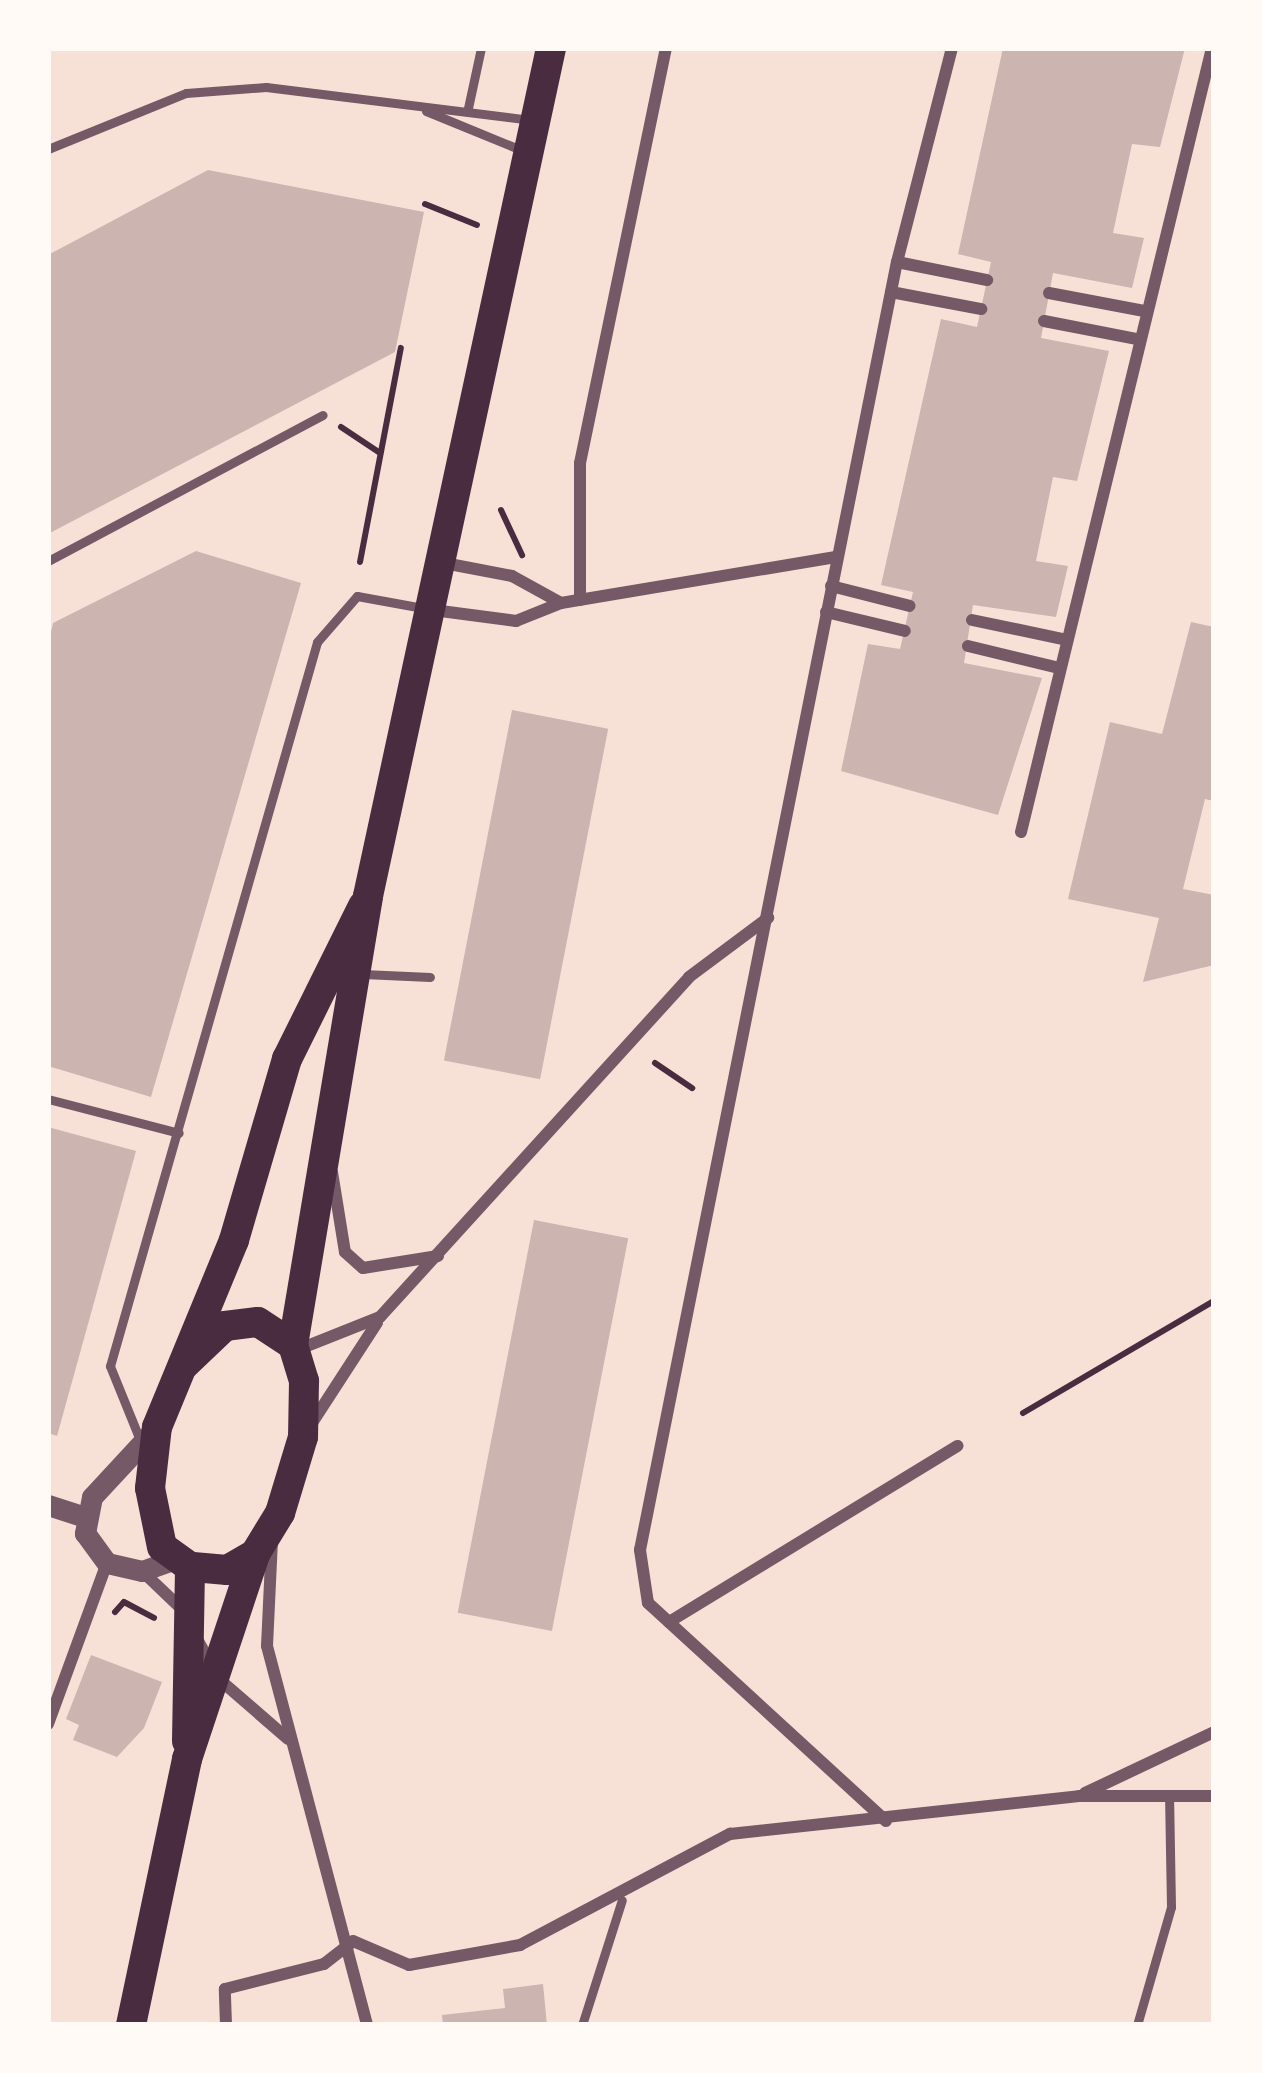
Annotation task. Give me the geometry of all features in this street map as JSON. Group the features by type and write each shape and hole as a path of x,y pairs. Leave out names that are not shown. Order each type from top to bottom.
{"main road":[{"path":"131,2025 187,1759 220,1681 255,1554 272,1527 303,1437 294,1348 331,1168 362,974 368,896 444,563 551,48"},
{"path":"255,1554 227,1570 183,1563 151,1518 149,1436 183,1366 319,988 368,896"},
{"path":"183,1366 243,1321 294,1348"},
{"path":"183,1563 171,1617 187,1759"}],"street":[{"path":"580,600 580,463 666,48"},
{"path":"886,1821 648,1603 640,1550 897,262 952,48"},
{"path":"1022,832 1055,667 1212,48"},
{"path":"897,262 987,280"},
{"path":"891,292 981,309"},
{"path":"1049,293 1144,311"},
{"path":"1044,321 1137,339"},
{"path":"433,610 516,621 561,603 837,557"},
{"path":"444,563 512,576 561,603"},
{"path":"831,586 910,606"},
{"path":"826,612 904,631"},
{"path":"972,620 1063,639"},
{"path":"968,646 1055,667"},
{"path":"303,1437 380,1317 689,976 769,918"},
{"path":"331,1168 345,1252 363,1268 439,1256"},
{"path":"294,1348 380,1317"},
{"path":"149,1436 85,1516 90,1548 107,1563 142,1571 183,1563"},
{"path":"669,1622 956,1446"},
{"path":"48,1505 85,1516"},
{"path":"272,1527 267,1646 288,1740 353,1941 368,2025"},
{"path":"48,1724 107,1563"},
{"path":"142,1571 220,1681 288,1740"},
{"path":"1079,1796 1214,1732"},
{"path":"353,1941 409,1965 520,1945 622,1900 730,1834 886,1821 1079,1796 1214,1796"},
{"path":"226,2025 225,1989 325,1964 353,1941"}],"lane":[{"path":"469,108 481,48"},
{"path":"48,149 186,93 266,87 421,109 469,108 534,120"},
{"path":"421,109 527,153"},
{"path":"48,561 323,415"},
{"path":"149,1436 110,1366 323,630 357,596 433,610"},
{"path":"319,988 362,974 430,976"},
{"path":"48,1100 179,1133"},
{"path":"1137,2025 1171,1907 1168,1796"},
{"path":"583,2025 622,1900"}],"path":[{"path":"425,203 477,225"},
{"path":"361,562 401,348"},
{"path":"323,415 380,452"},
{"path":"501,511 531,567"},
{"path":"655,1063 692,1088"},
{"path":"1023,1412 1214,1301"},
{"path":"111,1624 124,1602 171,1617"}],"building":[{"path":"1003,48 1185,48 1160,147 1132,144 1113,233 1144,238 1132,288 1053,273 1041,338 1109,351 1077,481 1053,477 1036,561 1068,566 1056,617 973,605 964,663 1042,678 998,815 841,771 868,644 900,649 913,592 881,585 941,319 977,327 991,262 958,254"},
{"path":"208,170 424,212 395,352 48,534 48,255"},
{"path":"196,551 301,583 151,1097 48,1066 48,644 53,623"},
{"path":"1191,622 1214,627 1214,801 1205,799 1183,889 1214,895 1214,965 1143,982 1159,918 1068,899 1110,722 1162,734"},
{"path":"512,710 608,729 540,1079 444,1060"},
{"path":"48,1127 136,1151 57,1436 48,1433"},
{"path":"534,1220 628,1238 552,1631 458,1613"},
{"path":"91,1655 162,1682 144,1728 117,1757 73,1740 79,1725 66,1719"},
{"path":"543,1984 547,2025 443,2025 442,2015 505,2008 503,1989"}]}
